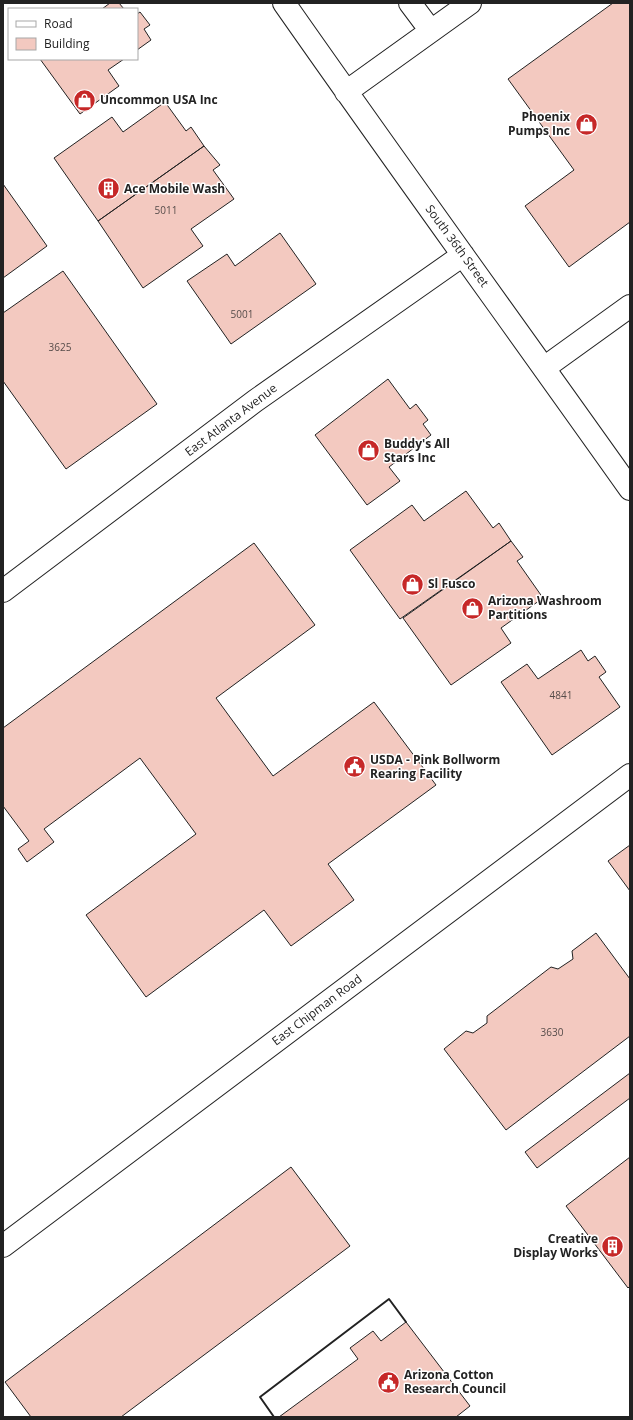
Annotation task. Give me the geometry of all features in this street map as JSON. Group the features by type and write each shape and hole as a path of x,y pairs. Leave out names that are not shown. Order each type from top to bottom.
{"street":[{"name":"South 36th Street","path":"284,3 630,489"},
{"path":"410,3 431,31"},
{"path":"346,92 470,3"},
{"name":"East Atlanta Avenue","path":"3,591 255,402 463,255"},
{"path":"544,368 630,306"},
{"name":"East Chipman Road","path":"3,1246 630,775"}],"building":[{"path":"110,3 119,3 123,8 103,8"},
{"name":"Phoenix Pumps Inc","path":"613,3 630,3 630,222 569,267 525,206 574,170 508,79"},
{"path":"140,12 150,25 144,29 151,40 138,49 138,13"},
{"name":"Uncommon USA Inc","path":"41,60 123,60 108,70 119,86 80,114"},
{"name":"Ace Mobile Wash","path":"165,102 186,131 191,127 204,146 98,221 54,158 112,117 123,132"},
{"path":"204,146 220,165 213,170 234,199 191,229 203,246 143,288 98,221"},
{"path":"3,184 47,246 3,278"},
{"path":"280,233 316,284 231,344 187,281 227,254 235,266"},
{"path":"63,271 157,404 66,469 3,381 3,313"},
{"name":"Buddy's All Stars Inc","path":"388,379 410,409 416,404 428,420 423,424 431,435 389,467 400,481 367,505 315,435"},
{"name":"Sl Fusco","path":"466,491 493,528 499,523 511,541 400,619 350,550 412,505 424,521"},
{"name":"Arizona Washroom Partitions","path":"511,541 523,557 517,561 543,598 501,628 511,643 451,685 403,618"},
{"name":"USDA - Pink Bollworm Rearing Facility","path":"254,543 315,625 216,698 273,776 374,702 436,785 328,864 354,900 291,946 264,910 146,997 86,915 196,834 140,758 44,829 54,842 27,862 18,849 29,841 3,806 3,728"},
{"path":"581,650 588,661 595,656 606,672 599,677 620,707 552,755 501,682 527,664 538,679"},
{"path":"630,845 630,891 608,861"},
{"path":"596,933 630,979 630,1036 506,1130 444,1049 466,1031 473,1033 487,1023 487,1016 551,967 558,969 573,959 572,951"},
{"path":"630,1073 630,1098 537,1168 525,1152"},
{"name":"Creative Display Works","path":"630,1157 630,1286 628,1288 566,1206"},
{"path":"291,1167 350,1246 121,1417 31,1417 5,1382"},
{"name":"Arizona Cotton Research Council","path":"406,1322 470,1406 456,1417 279,1417 358,1359 350,1348 373,1331 381,1341"}],"wall":[{"path":"274,1417 260,1397 389,1299 406,1322"}],"place":[{"name":"Uncommon USA Inc","path":"85,100"},
{"name":"Phoenix Pumps Inc","path":"586,124"},
{"name":"Ace Mobile Wash","path":"109,189"},
{"name":"Buddy's All Stars Inc","path":"368,451"},
{"name":"Sl Fusco","path":"413,584"},
{"name":"Arizona Washroom Partitions","path":"473,608"},
{"name":"USDA - Pink Bollworm Rearing Facility","path":"354,767"},
{"name":"Creative Display Works","path":"613,1246"},
{"name":"Arizona Cotton Research Council","path":"389,1382"}]}
